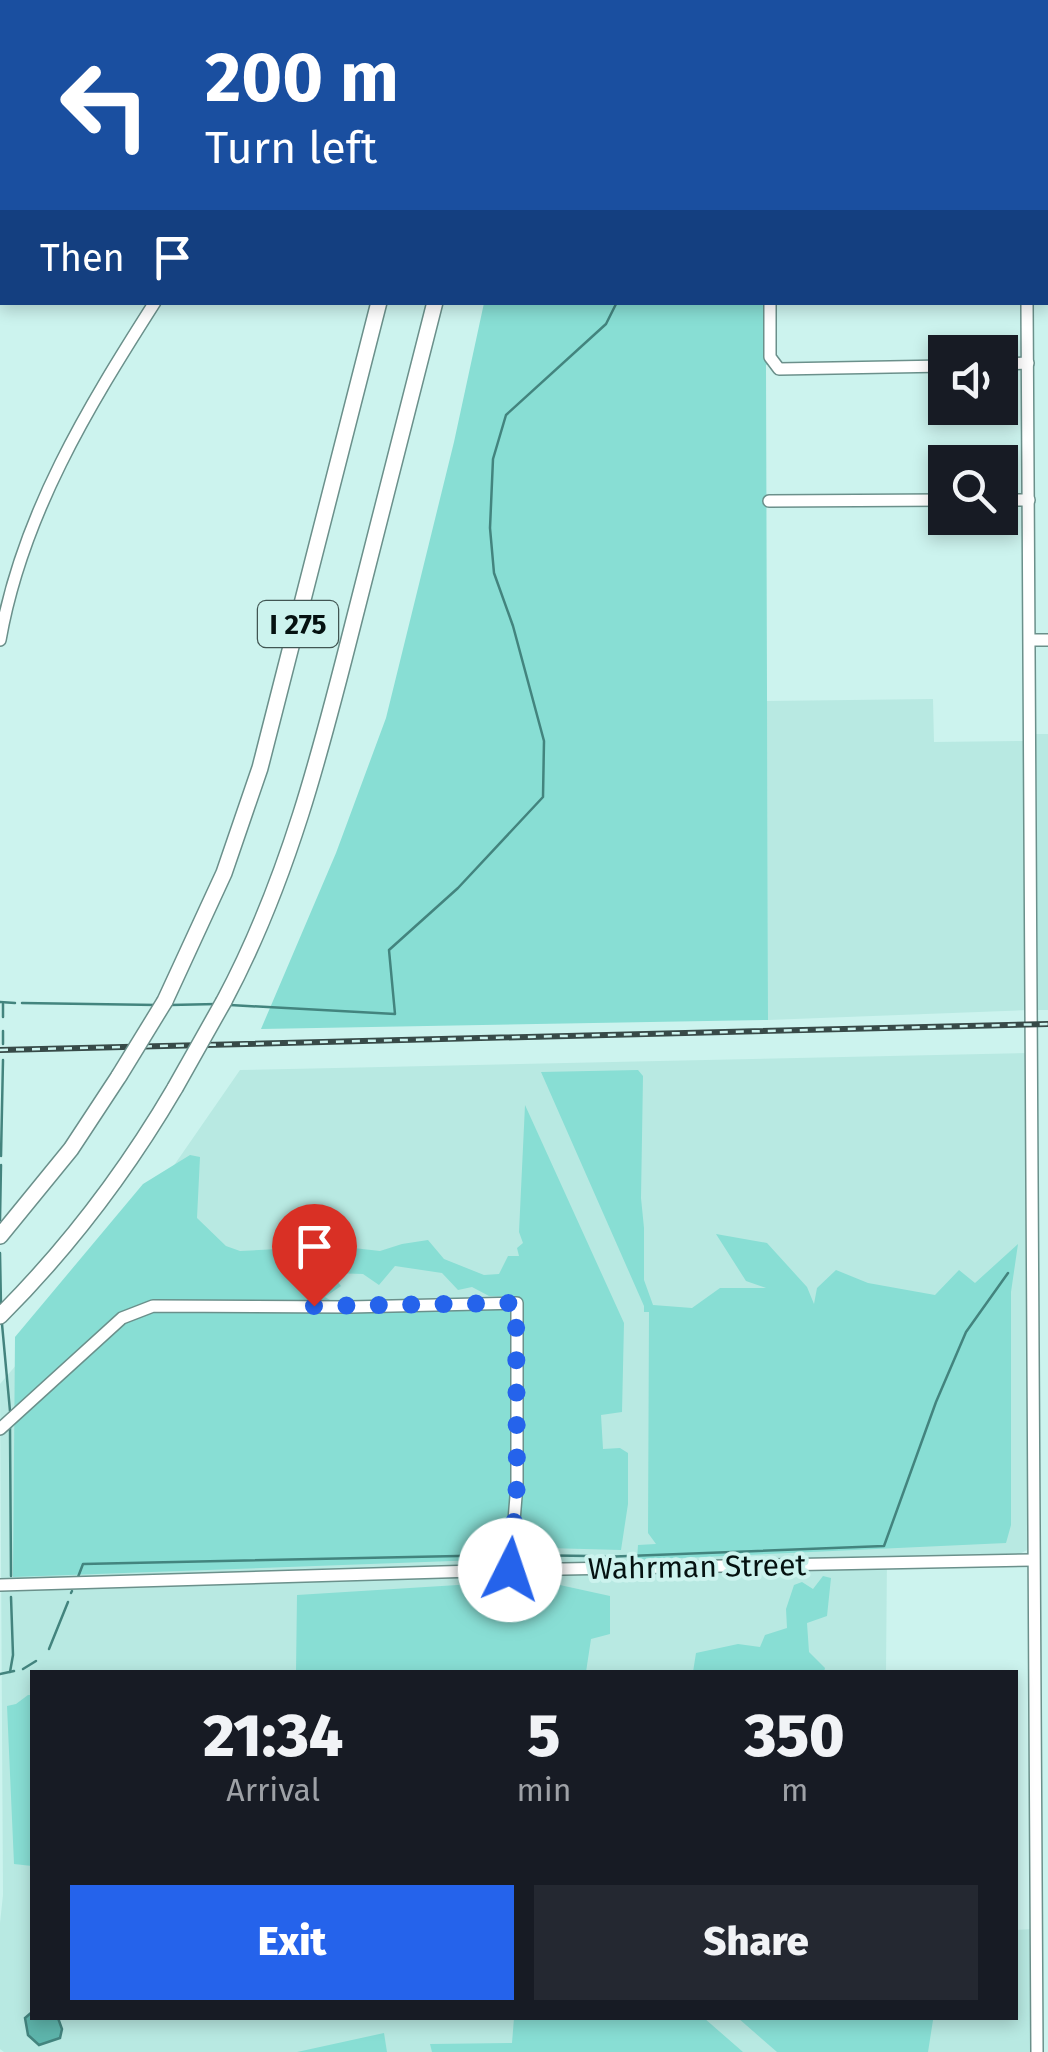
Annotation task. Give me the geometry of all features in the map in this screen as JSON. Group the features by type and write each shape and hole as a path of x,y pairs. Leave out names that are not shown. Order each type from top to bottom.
{"highway":[{"name":"I 275","path":"0,1236 71,1149 165,1002 224,873 260,768 378,305"},
{"name":"I 275","path":"0,1316 111,1186 153,1126 250,948 310,787 434,305"}],"street":[{"path":"0,640 1,625 35,522 68,447 153,305"},
{"path":"770,305 770,358 774,366 785,371 928,367"},
{"path":"1028,305 1034,1554 1042,1688 1042,1959 1037,2052"},
{"path":"1018,364 1028,364"},
{"path":"769,501 928,500"},
{"path":"1018,500 1029,500"},
{"path":"1030,640 1048,640"},
{"path":"1032,1135 1048,1135"},
{"path":"1033,1271 1048,1270"},
{"path":"0,1429 122,1318 154,1306 516,1303 517,1484 510,1570"},
{"path":"1034,1407 1048,1406"},
{"name":"Wahrman Street","path":"0,1585 1034,1554 1048,1547"}],"shaded area":[{"path":"484,305 769,305 768,1020 261,1029 336,853 386,718"},
{"path":"933,699 934,742 1027,741 1028,1010 768,1020 767,701"},
{"path":"1036,734 1048,734 1048,1010 1038,1010"},
{"path":"1029,1053 1029,1545 1016,1556 887,1557 886,1670 30,1670 30,2020 1018,2020 1018,1930 1033,1929 1034,2052 0,2049 0,1384 121,1242 240,1070"},
{"path":"638,1070 643,1076 644,1280 653,1305 692,1308 720,1288 766,1288 746,1281 716,1234 767,1243 807,1287 814,1304 817,1288 836,1270 868,1283 935,1295 959,1270 975,1283 1018,1244 1011,1292 1011,1525 1006,1543 637,1560 638,1545 656,1544 648,1533 649,1312 644,1312 541,1072"},
{"path":"525,1105 624,1323 622,1412 601,1415 603,1449 620,1448 628,1453 628,1504 621,1550 510,1547 507,1559 13,1577 15,1337 143,1184 190,1155 200,1157 197,1218 226,1246 240,1251 336,1246 380,1251 428,1240 444,1259 484,1275 499,1274 508,1256 519,1256 517,1248 523,1243 519,1232","holes":["395,1266 442,1273 458,1290 472,1287 489,1296 516,1297 509,1307 343,1308 325,1297 341,1286 331,1273 363,1274 379,1285"]},
{"path":"823,1576 831,1578 827,1616 807,1623 809,1652 824,1670 693,1670 696,1653 738,1644 760,1647 765,1635 787,1628 786,1609 794,1585 802,1582 813,1589"},
{"path":"537,1580 610,1596 610,1634 591,1639 586,1670 296,1670 297,1595"},
{"path":"30,1695 30,1866 14,1864 7,1706"},
{"path":"30,2014 30,2020 59,2020 60,2038 39,2045 28,2035 25,2018"},
{"path":"514,2020 706,2020 743,2052 432,2052 430,2044 512,2043"},
{"path":"740,2020 933,2020 928,2052 777,2052"},
{"path":"384,2033 387,2052 297,2052"}],"waterway":[{"path":"230,1005 395,1014 389,950 458,888 543,797 544,741 513,626 494,573 490,528 493,459 506,415 606,324 616,305"},
{"path":"0,1002 15,1003"},
{"path":"22,1003 157,1005"},
{"path":"3,1004 3,1017"},
{"path":"170,1005 217,1004"},
{"path":"3,1031 3,1044"},
{"path":"1,1156 3,1060"},
{"path":"0,1220 1,1165"},
{"path":"0,1253 1,1306"},
{"path":"602,1557 884,1546 966,1332 1008,1273"},
{"path":"2,1324 10,1411"},
{"path":"10,1428 11,1576"},
{"path":"78,1577 83,1564 506,1555"},
{"path":"517,1555 590,1556"},
{"path":"10,1672 11,1597"},
{"path":"49,1649 68,1602"},
{"path":"23,1669 36,1661"},
{"path":"0,1674 14,1671"}],"railway":[{"path":"0,1050 1048,1024"}],"route":[{"path":"314,1306 516,1303 517,1484 510,1570"}]}
